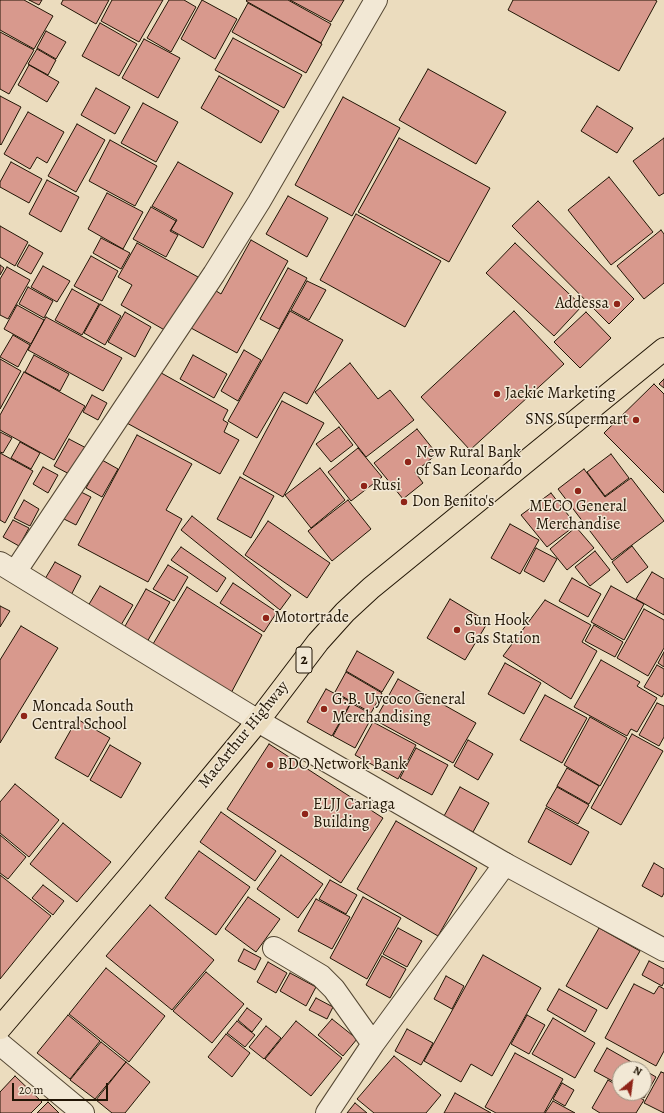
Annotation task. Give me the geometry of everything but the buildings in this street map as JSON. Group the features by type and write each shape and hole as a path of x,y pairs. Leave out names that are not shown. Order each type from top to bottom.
{"highway":[{"name":"MacArthur Highway","path":"0,1028 133,872 258,721 318,642 350,607 371,588 664,349"}],"street":[{"path":"376,0 289,151 222,261 8,568 258,721 505,864 664,950"},
{"path":"327,1113 373,1044 505,864"},
{"path":"274,948 321,976 334,989 373,1044"},
{"path":"0,1044 83,1113"}],"place":[{"name":"Addessa","path":"617,304"},
{"name":"Jaekie Marketing","path":"497,394"},
{"name":"SNS Supermart","path":"636,420"},
{"name":"New Rural Bank of San Leonardo","path":"408,462"},
{"name":"Rusi","path":"364,486"},
{"name":"MECO General Merchandise","path":"578,491"},
{"name":"Don Benito's","path":"404,502"},
{"name":"Motortrade","path":"266,618"},
{"name":"Sun Hook Gas Station","path":"457,630"},
{"name":"G.B. Uycoco General Merchandising","path":"324,709"},
{"name":"Moncada South Central School","path":"24,716"},
{"name":"BDO Network Bank","path":"270,765"},
{"name":"ELJJ Cariaga Building","path":"305,814"}]}
